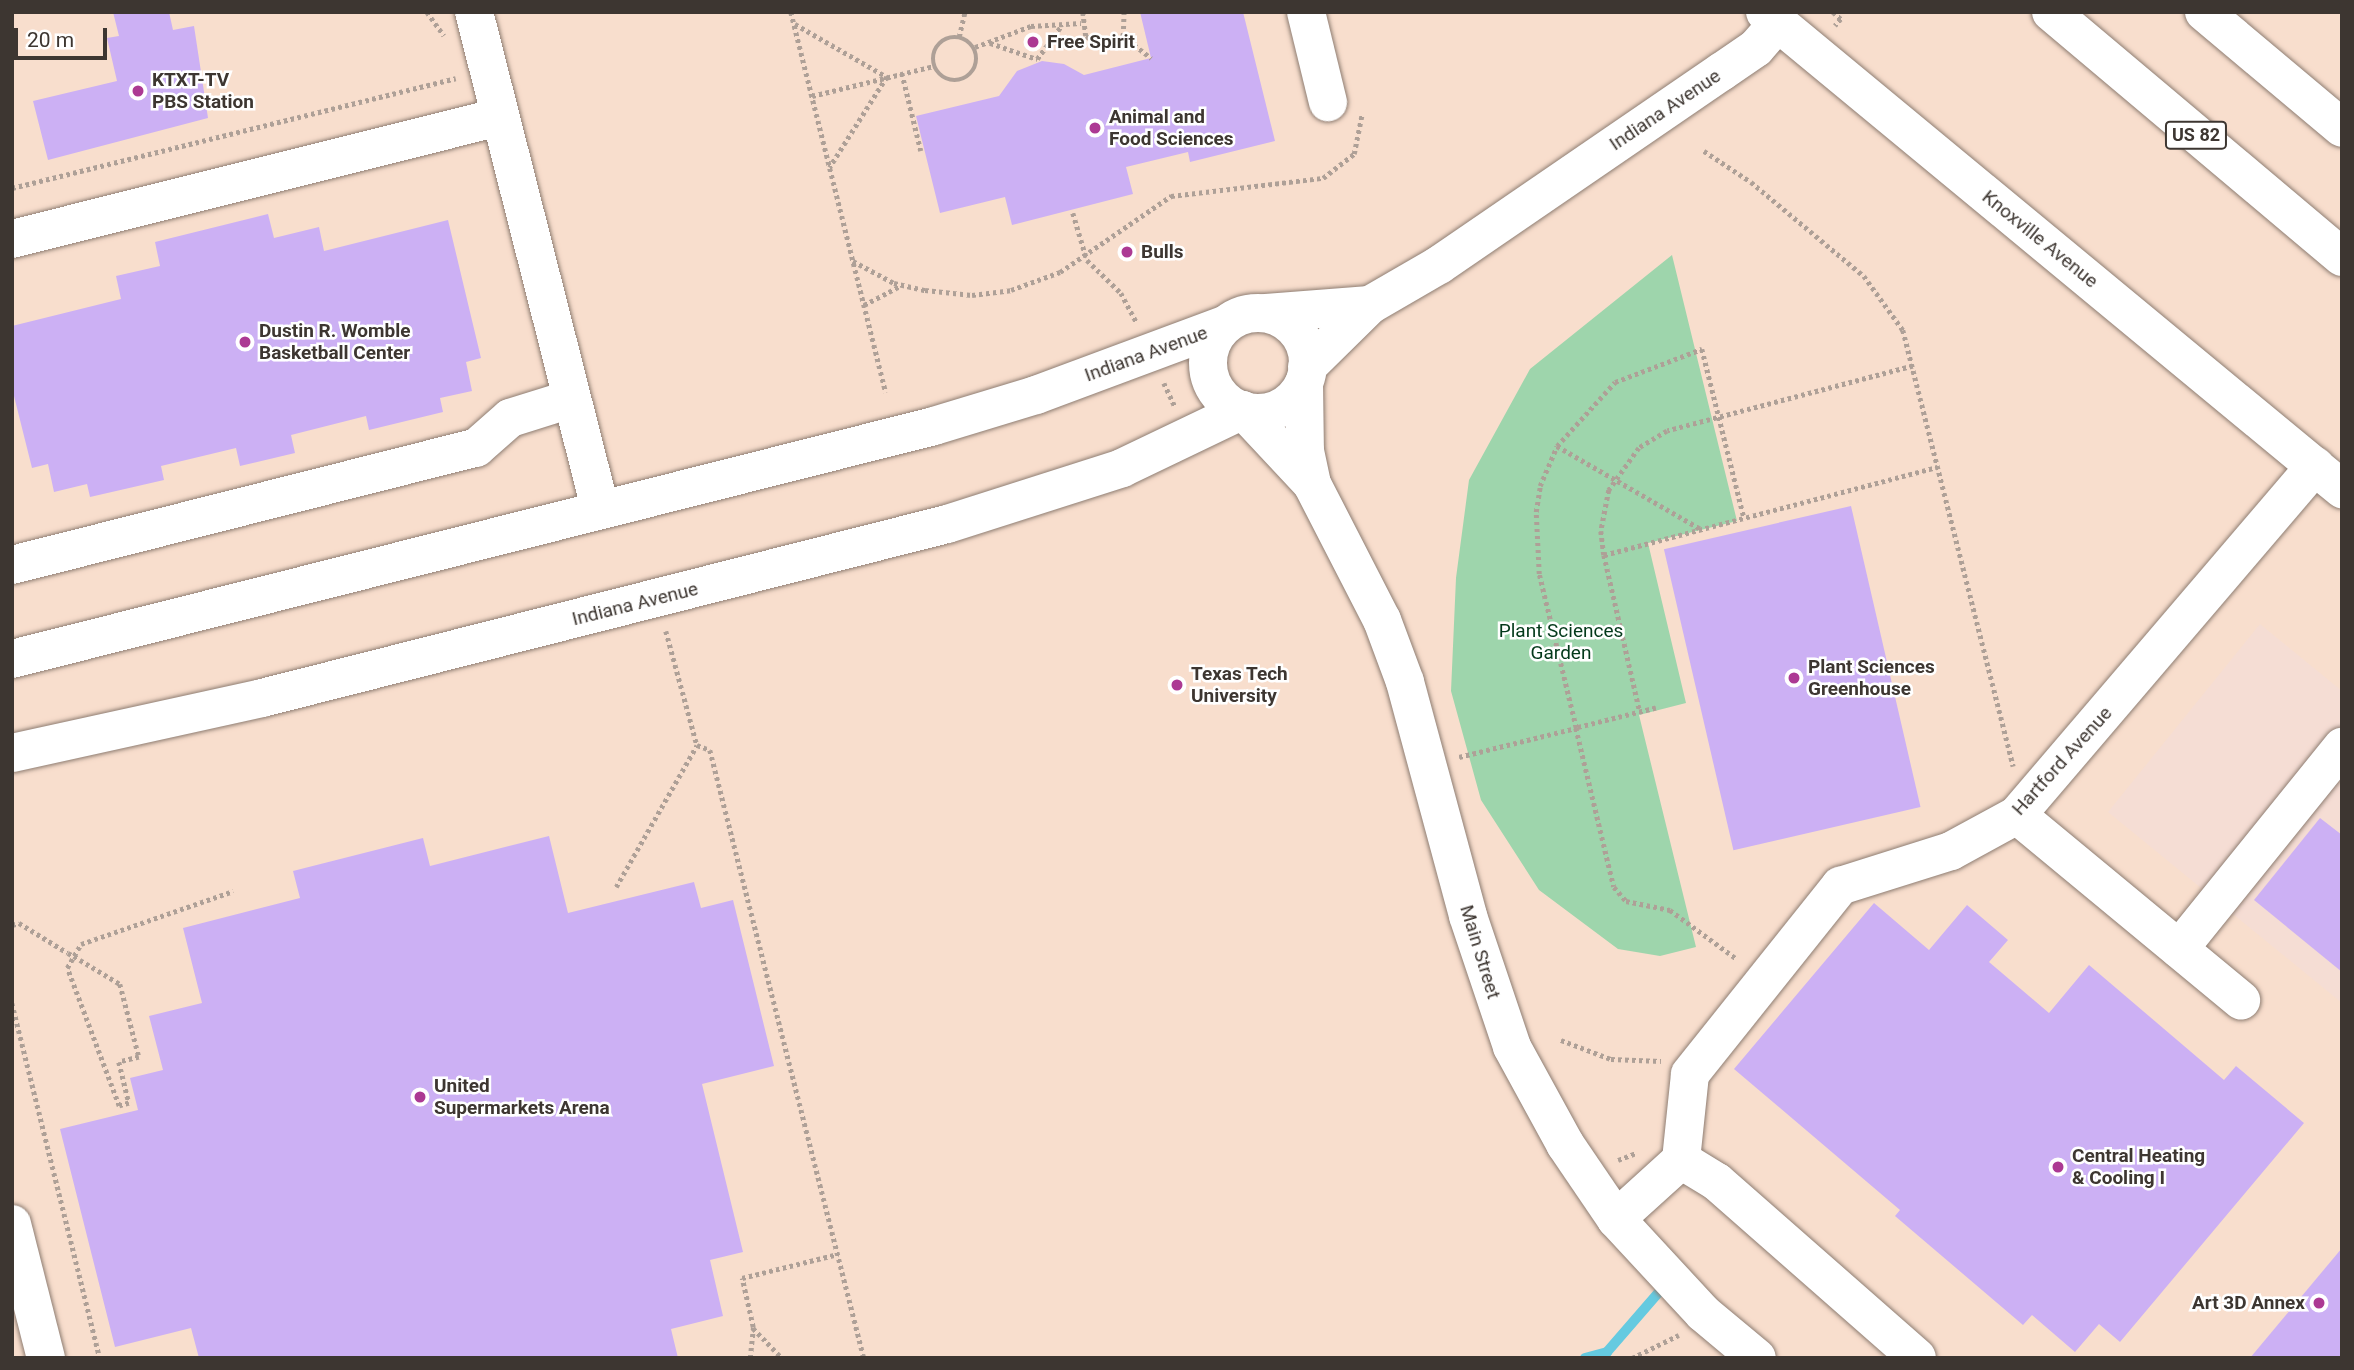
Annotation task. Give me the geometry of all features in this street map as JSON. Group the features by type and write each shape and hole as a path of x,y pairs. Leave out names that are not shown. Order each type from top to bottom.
{"main road":[{"path":"474,12 600,508"},
{"path":"1306,12 1344,103"},
{"name":"US 82","path":"2051,12 2342,257"},
{"path":"2204,12 2342,128"},
{"name":"Indiana Avenue","path":"1305,375 1370,305 1439,265 1756,48 1771,18"},
{"name":"Knoxville Avenue","path":"1771,18 2329,478"},
{"path":"12,239 499,117"},
{"name":"Indiana Avenue","path":"1266,313 1370,305"},
{"path":"1266,313 1301,337 1305,375 1282,406 1267,412 1242,410 1223,398 1208,370 1213,338 1224,325 1238,316 1266,313"},
{"name":"Indiana Avenue","path":"12,659 600,508 934,426 1036,395 1224,325"},
{"name":"Main Street","path":"1305,375 1305,451 1312,484 1382,620 1405,682 1468,916 1512,1047 1607,1205 1703,1313 1756,1358"},
{"path":"12,565 476,448 510,418 571,399"},
{"name":"Indiana Avenue","path":"12,753 262,698 947,524 1122,468 1242,410"},
{"name":"Main Street","path":"1242,410 1312,484"},
{"name":"Hartford Avenue","path":"1665,1155 1690,1074 1840,886 1951,851 2017,815 2329,478"},
{"path":"2179,949 2342,747"},
{"path":"2017,815 2241,1000"},
{"path":"1607,1205 1665,1155 1717,1182 1917,1358"},
{"path":"15,1242 24,1323 46,1358"}],"path":[{"path":"791,12 886,392"},
{"path":"959,37 965,12"},
{"path":"1083,12 1081,23 1092,42 1107,44 1123,36"},
{"path":"1123,36 1124,12"},
{"path":"1831,30 1841,19 1833,12"},
{"path":"975,47 1031,26 1081,23"},
{"path":"794,24 887,77"},
{"path":"988,43 1037,60 1062,24"},
{"path":"1123,36 1151,58"},
{"path":"959,37 975,47 978,64 967,78 945,80 934,66 942,41 959,37"},
{"path":"812,96 934,66"},
{"path":"902,73 922,151"},
{"path":"12,188 461,77"},
{"path":"830,167 887,77"},
{"path":"853,261 902,285 971,295 1011,290 1086,256 1171,197 1192,190 1304,183 1336,171 1354,154 1361,135 1344,103"},
{"path":"1704,151 1864,276 1887,301 1913,366 2015,775"},
{"path":"1073,213 1086,256 1121,293 1139,327"},
{"path":"864,305 902,285"},
{"path":"1742,967 1737,959 1671,910 1626,901 1614,887 1536,545 1540,486 1557,446 1615,382 1702,349 1744,519"},
{"path":"1640,712 1604,555 1601,531 1615,480 1639,448 1667,431 1913,366"},
{"path":"1162,379 1182,421"},
{"path":"1557,446 1701,529"},
{"path":"1604,555 1938,467"},
{"path":"616,887 697,745 666,631"},
{"path":"1456,758 1656,708"},
{"path":"697,745 710,750 864,1358"},
{"path":"12,925 19,923 74,957 120,984 139,1058 119,1062 129,1103 118,1106 67,968 74,957 81,944 233,891"},
{"path":"1737,959 1745,948"},
{"path":"12,1003 100,1358"},
{"path":"1561,1040 1611,1059 1671,1059 1668,1070"},
{"path":"1607,1205 1620,1158 1665,1155"},
{"path":"750,1358 753,1327 742,1278 838,1254"},
{"path":"753,1327 782,1358"},
{"path":"1632,1358 1682,1333"}],"shaded area":[{"name":"Texas Tech University","path":"12,12 2342,12 2342,1358 12,1358"},
{"path":"2260,624 2342,691 2342,1003 2108,812"}],"green space":[{"name":"Plant Sciences Garden","path":"1672,255 1737,521 1648,543 1686,703 1639,715 1696,947 1660,956 1618,949 1539,890 1481,800 1451,691 1456,578 1469,480 1530,369"}],"building":[{"name":"KTXT-TV PBS Station","path":"113,12 169,12 173,30 194,26 208,118 48,160 33,101 117,81 107,38 119,36"},
{"name":"Animal and Food Sciences","path":"1140,12 1243,12 1275,141 1190,162 1188,152 1126,167 1133,194 1012,225 1005,197 940,213 916,116 999,96 1017,71 1042,61 1064,64 1084,75 1151,58"},
{"name":"Dustin R. Womble Basketball Center","path":"268,214 274,238 319,227 324,251 448,220 481,358 466,362 472,391 440,398 443,412 369,430 366,416 291,435 295,453 240,466 236,448 161,466 164,480 90,497 87,484 54,492 48,464 32,468 12,388 12,326 121,299 116,276 160,266 155,242"},
{"name":"Plant Sciences Greenhouse","path":"1851,506 1921,807 1733,850 1664,549"},
{"path":"2320,818 2342,835 2342,972 2254,900"},
{"name":"United Supermarkets Arena","path":"549,836 568,913 694,882 701,908 733,900 774,1066 702,1084 743,1252 710,1260 723,1316 671,1329 678,1358 199,1358 191,1328 115,1347 60,1129 138,1110 130,1078 163,1070 149,1016 202,1003 183,928 300,898 293,871 423,838 430,866"},
{"name":"Central Heating & Cooling I","path":"1874,903 1929,950 1967,905 2008,940 1989,962 2049,1013 2089,965 2224,1080 2236,1066 2304,1123 2120,1342 2099,1324 2075,1352 2032,1315 2023,1325 1895,1216 1900,1210 1734,1069"},
{"name":"Art 3D Annex","path":"2342,1248 2342,1358 2250,1358"}],"waterway":[{"path":"1585,1358 1607,1352 1665,1285"}],"place":[{"name":"Free Spirit","path":"1033,42"},
{"name":"KTXT-TV PBS Station","path":"138,91"},
{"name":"Animal and Food Sciences","path":"1095,128"},
{"name":"Bulls","path":"1127,252"},
{"name":"Dustin R. Womble Basketball Center","path":"245,342"},
{"name":"Plant Sciences Greenhouse","path":"1794,678"},
{"name":"Texas Tech University","path":"1177,685"},
{"name":"United Supermarkets Arena","path":"420,1097"},
{"name":"Central Heating & Cooling I","path":"2058,1167"},
{"name":"Art 3D Annex","path":"2319,1303"}]}
